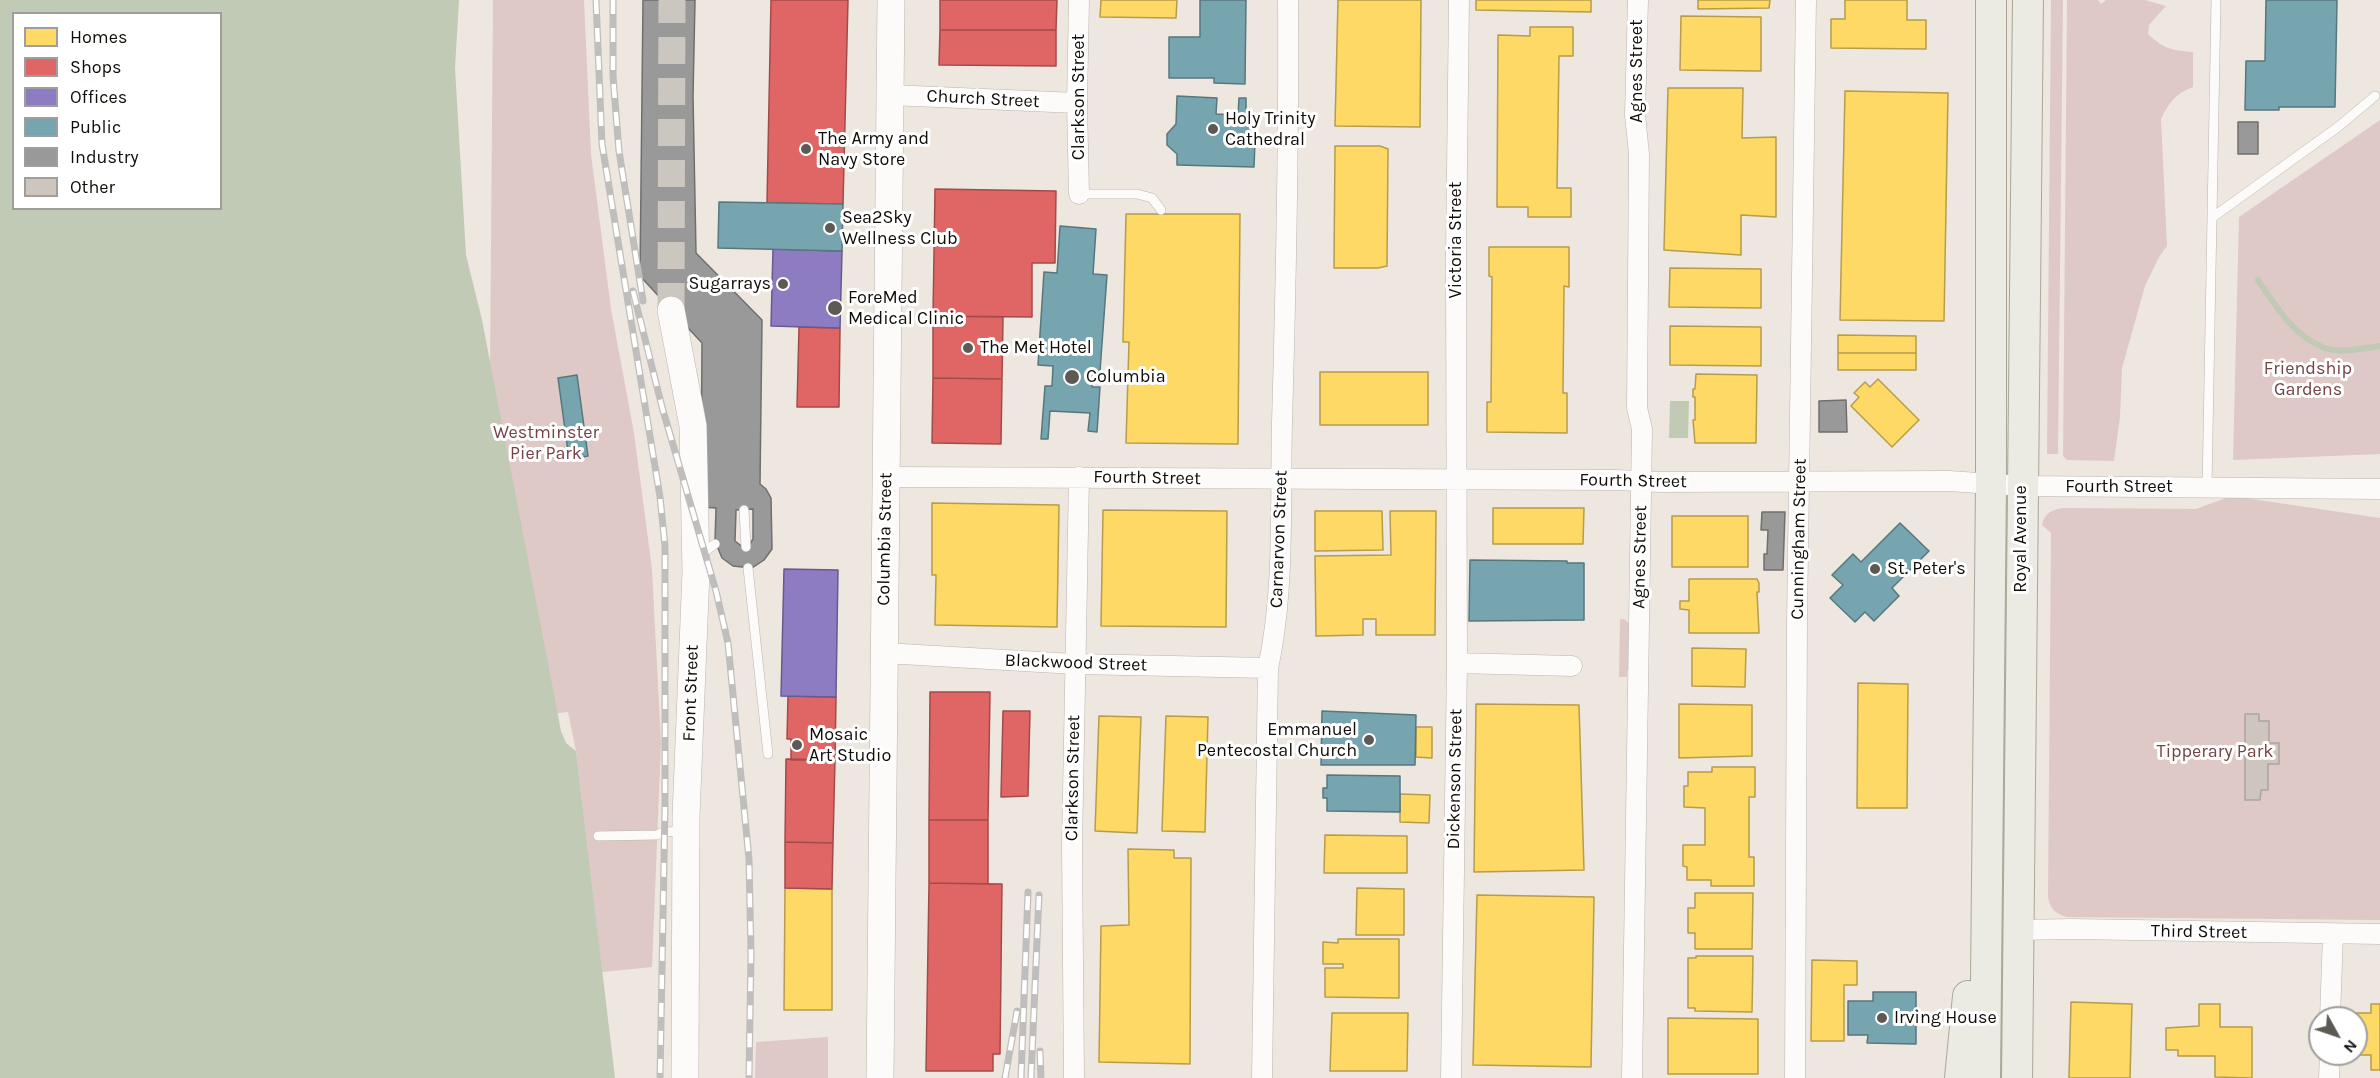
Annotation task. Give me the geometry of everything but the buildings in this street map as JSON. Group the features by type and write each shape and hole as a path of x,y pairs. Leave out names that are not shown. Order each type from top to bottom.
{"main road":[{"name":"Royal Avenue","path":"1985,1078 1991,484 1991,0"},
{"name":"Royal Avenue","path":"2017,1078 2028,0"},
{"path":"1960,1078 1974,954 1987,930"}],"street":[{"name":"Columbia Street","path":"880,1078 891,0"},
{"name":"Clarkson Street","path":"1079,0 1077,103 1079,194"},
{"name":"Carnarvon Street","path":"1263,1078 1268,668 1275,636 1282,479 1289,96 1288,0"},
{"name":"Victoria Street","path":"1457,479 1456,256 1459,0"},
{"name":"Agnes Street","path":"1632,1078 1642,429 1637,408 1639,154 1635,116 1638,0"},
{"name":"Cunningham Street","path":"1795,1078 1806,0"},
{"name":"Church Street","path":"890,95 1077,103"},
{"name":"Front Street","path":"670,310 693,426 705,551 686,831 685,1078"},
{"name":"Fourth Street","path":"886,477 1615,480 1641,482 1936,481 2022,486 2380,489"},
{"name":"Clarkson Street","path":"1074,1078 1072,846 1079,477"},
{"name":"Dickenson Street","path":"1451,1078 1457,663 1457,479"},
{"name":"Blackwood Street","path":"884,653 1075,664 1268,668"},
{"path":"1457,663 1572,666"},
{"name":"Third Street","path":"2018,930 2380,934"},
{"path":"2330,1006 2333,934"}],"lane":[{"path":"2207,488 2216,0"},
{"path":"2213,217 2338,128 2375,96"},
{"path":"1079,194 1137,194 1152,198 1161,210"},
{"path":"744,510 746,548"},
{"path":"736,531 745,525"},
{"path":"748,568 768,754"},
{"path":"598,836 657,835 664,832 686,831"}],"green space":[{"name":"Westminster Pier Park","path":"493,0 584,0 591,154 611,309 634,433 652,569 661,743 652,967 602,972 576,751 568,712 483,722 490,367"},
{"path":"2051,0 2063,0 2058,454 2047,454"},
{"path":"2067,0 2098,0 2101,4 2106,0 2145,0 2166,6 2149,25 2148,34 2168,48 2193,52 2193,87 2174,99 2161,119 2167,246 2145,286 2122,368 2120,417 2114,461 2067,460 2063,456"},
{"name":"Friendship Gardens","path":"2380,120 2380,454 2233,460 2239,217"},
{"name":"Tipperary Park","path":"2226,498 2245,498 2380,518 2380,920 2067,917 2056,912 2050,904 2048,896 2051,533 2042,525 2043,521 2049,513 2063,508 2196,509"},
{"path":"1620,619 1624,619 1631,625 1630,670 1627,670 1627,677 1619,677"},
{"path":"828,1037 828,1078 755,1078 756,1042"}],"shaded area":[{"path":"0,0 459,0 455,68 466,255 482,320 561,731 566,743 576,751 615,1078 0,1078"},
{"path":"1670,401 1689,401 1688,438 1669,438"}],"waterway":[{"path":"2258,280 2286,319 2314,343 2331,350 2380,346"}],"tunnel":[{"path":"671,310 672,0"}],"railway":[{"path":"596,0 602,144 660,497 665,546 665,807 660,1078"},
{"path":"613,0 613,76 619,151 643,301"},
{"path":"633,291 662,407 716,591 728,643 749,859 751,953 749,1078"},
{"path":"1021,1078 1028,892"},
{"path":"1031,1078 1039,895"},
{"path":"1005,1078 1017,1011"},
{"path":"1040,1051 1041,1078"}],"place":[{"name":"Holy Trinity Cathedral","path":"1213,129"},
{"name":"The Army and Navy Store","path":"806,149"},
{"name":"Sea2Sky Wellness Club","path":"830,228"},
{"name":"Sugarrays","path":"783,284"},
{"name":"ForeMed Medical Clinic","path":"835,308"},
{"name":"The Met Hotel","path":"968,348"},
{"name":"Columbia","path":"1072,377"},
{"name":"St. Peter's","path":"1875,569"},
{"name":"Emmanuel Pentecostal Church","path":"1369,740"},
{"name":"Mosaic Art Studio","path":"797,745"},
{"name":"Irving House","path":"1882,1018"}]}
